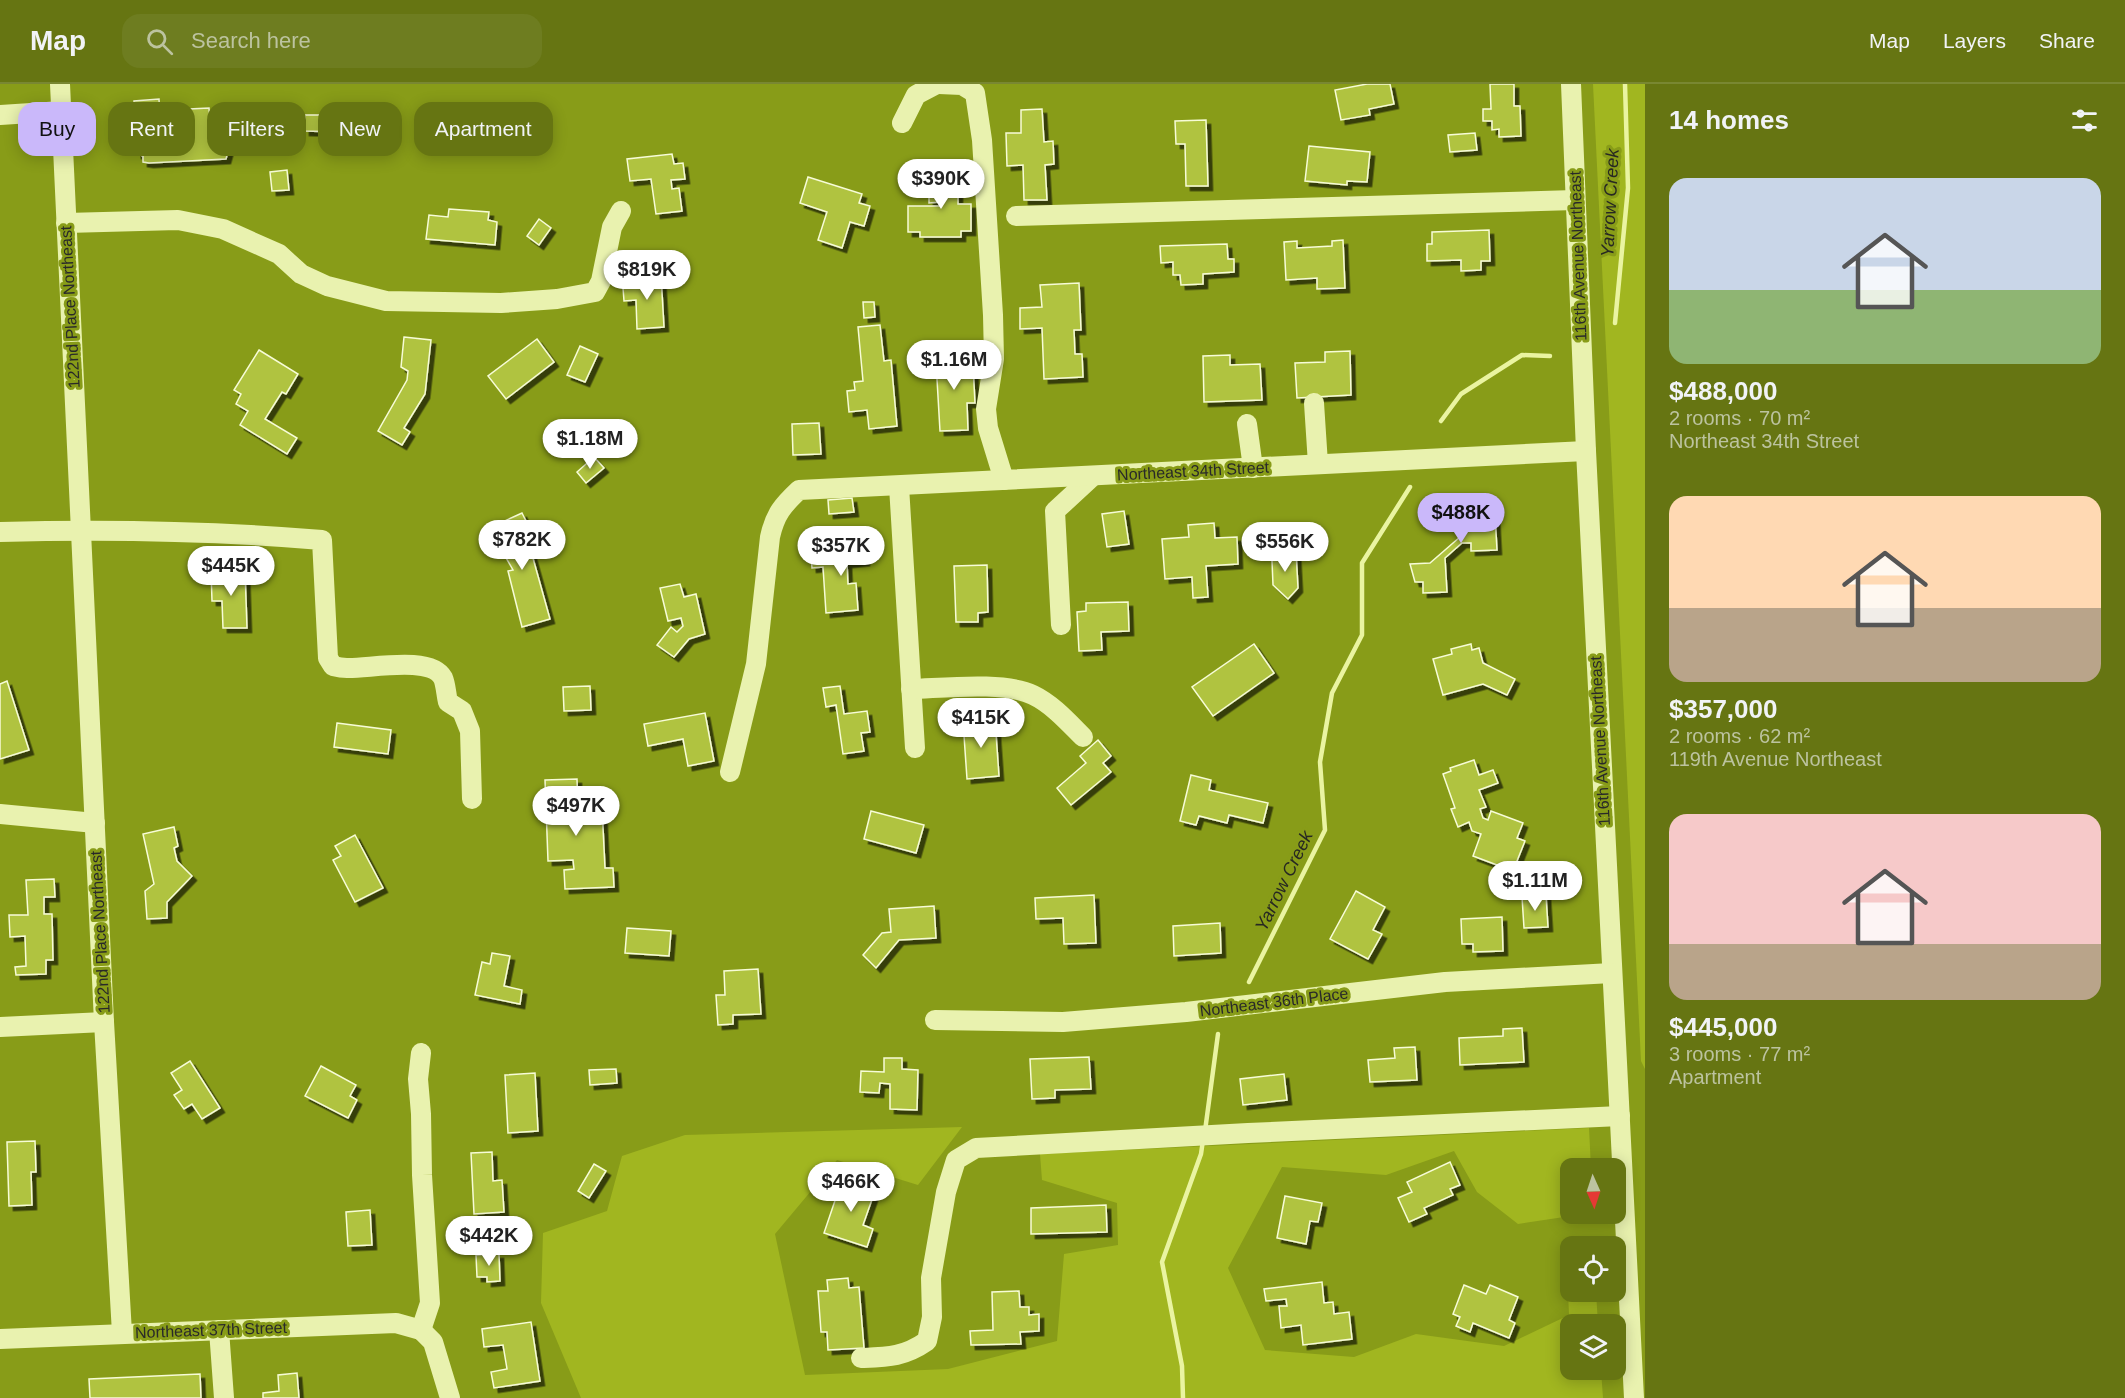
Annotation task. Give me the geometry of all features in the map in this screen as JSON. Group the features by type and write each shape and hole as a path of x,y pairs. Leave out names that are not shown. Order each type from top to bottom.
{"street":[{"name":"122nd Place Northeast","path":"60,84 61,102"},
{"path":"902,123 916,95 938,84 962,84 975,93 982,140 993,315 994,359 986,409 988,428 1004,480"},
{"name":"116th Avenue Northeast","path":"1571,84 1586,451 1634,1398"},
{"path":"0,115 18,114"},
{"name":"122nd Place Northeast","path":"64,156 104,1022 122,1334"},
{"path":"1016,216 1575,200"},
{"path":"66,223 178,220 223,229 279,254 301,274 327,286 386,301 501,303 557,299 595,292 602,281 612,227 621,211"},
{"path":"1314,403 1317,464"},
{"path":"1247,424 1253,468"},
{"name":"Northeast 34th Street","path":"730,772 756,664 774,519 799,490 1586,451"},
{"path":"1061,625 1055,511 1094,476"},
{"path":"899,486 915,748"},
{"path":"0,532 81,530 212,533 322,540 328,658 333,666 346,669 403,664 436,671 442,677 448,702 462,711 470,730 472,799"},
{"path":"911,689 999,688 1021,691 1047,704 1083,737"},
{"path":"0,814 95,823"},
{"name":"Northeast 36th Place","path":"935,1020 1074,1021 1186,1012 1445,982 1612,973"},
{"path":"0,1026 104,1022"},
{"path":"421,1053 418,1079 430,1303 421,1330 433,1342 450,1398"},
{"path":"861,1358 895,1357 927,1341 932,1317 931,1278 946,1192 956,1160 976,1148 1620,1116"},
{"name":"Northeast 37th Street","path":"0,1339 396,1323 421,1330"},
{"path":"219,1330 224,1398"}],"green space":[{"path":"1593,84 1645,84 1645,1069 1641,1061"},
{"path":"962,1127 918,1185 837,1160 775,1234 805,1375 948,1369 1057,1341 1064,1254 1118,1245 1117,1203 1042,1180 1040,1154 1589,1128 1590,1158 1560,1158 1560,1218 1518,1224 1477,1192 1454,1151 1386,1175 1282,1167 1228,1268 1265,1350 1354,1357 1416,1334 1504,1346 1560,1319 1560,1380 1602,1380 1603,1398 581,1398 541,1303 543,1233 607,1211 622,1156 685,1135"},
{"path":"1568,1302 1597,1302 1597,1314 1569,1314"}],"building":[{"path":"1367,84 1390,84 1394,104 1369,109 1370,115 1341,120 1335,90"},
{"path":"1490,84 1514,84 1514,106 1520,106 1521,136 1499,137 1499,129 1492,130 1492,121 1483,121 1483,109 1491,109"},
{"path":"159,99 159,102 134,102"},
{"path":"207,108 207,156 227,156 226,159 143,162 143,156 195,156 195,109"},
{"path":"1042,109 1044,142 1053,141 1054,164 1045,165 1047,200 1024,200 1023,165 1007,166 1006,133 1021,133 1021,110"},
{"path":"306,115 318,115 318,131 306,131"},
{"path":"1206,120 1208,186 1186,186 1185,144 1176,144 1175,121"},
{"path":"1475,133 1477,150 1450,152 1448,135"},
{"path":"1309,146 1370,152 1367,182 1347,181 1347,185 1305,181"},
{"path":"672,154 674,164 683,163 685,179 671,180 672,189 679,188 682,211 656,214 651,179 630,181 627,159"},
{"path":"287,170 289,190 272,191 270,172"},
{"path":"938,171 958,173 958,204 971,204 971,231 961,231 961,237 920,237 920,232 908,232 908,206 940,206 940,202 929,203 929,179 938,179"},
{"path":"808,177 862,194 859,203 870,206 864,226 850,222 842,248 818,240 827,212 800,203"},
{"path":"449,209 489,212 488,220 497,222 495,245 426,239 429,215 448,217"},
{"path":"539,219 551,228 539,245 527,236"},
{"path":"1489,230 1490,261 1481,261 1481,270 1461,271 1461,260 1427,261 1427,244 1432,244 1432,232"},
{"path":"1343,240 1345,288 1317,289 1317,278 1286,280 1284,242 1297,241 1297,248 1332,246 1332,241"},
{"path":"1227,244 1228,259 1234,259 1234,272 1203,274 1203,284 1181,285 1180,275 1173,275 1173,262 1161,263 1160,246"},
{"path":"661,275 664,327 637,329 636,300 624,301 623,288 632,287 632,277"},
{"path":"1079,283 1081,330 1074,330 1075,354 1082,354 1083,377 1044,379 1042,328 1020,329 1020,308 1042,307 1040,285"},
{"path":"863,302 874,302 875,317 864,318"},
{"path":"880,325 884,361 891,360 897,426 869,429 867,410 849,412 847,391 855,390 854,382 863,381 858,327"},
{"path":"404,337 431,340 425,394 404,428 410,432 402,445 378,431 407,380 408,371 401,367"},
{"path":"537,339 554,362 506,399 488,376"},
{"path":"580,346 598,354 585,382 567,375"},
{"path":"962,349 962,366 973,365 975,403 967,403 968,430 940,431 936,362 945,361 945,350"},
{"path":"259,350 298,374 286,394 282,392 265,419 297,438 287,454 240,425 248,411 236,404 241,394 234,390"},
{"path":"1350,351 1351,395 1297,398 1295,363 1325,362 1325,352"},
{"path":"1230,355 1230,365 1260,364 1262,400 1204,402 1203,356"},
{"path":"819,423 821,454 793,455 792,424"},
{"path":"594,457 604,468 586,483 577,472"},
{"path":"1494,497 1497,550 1471,551 1471,543 1462,543 1445,558 1447,592 1423,593 1423,582 1415,582 1410,564 1430,563 1468,530 1466,498"},
{"path":"852,498 854,512 829,514 828,500"},
{"path":"1124,511 1129,544 1107,547 1102,514"},
{"path":"522,513 529,527 519,531 531,551 550,619 522,627 508,571 513,570 489,528"},
{"path":"1214,523 1215,538 1237,537 1238,564 1206,566 1208,597 1193,598 1192,577 1165,579 1162,539 1189,537 1188,525"},
{"path":"863,537 865,561 847,563 848,584 856,583 858,610 826,613 823,567 812,568 811,557 845,555 843,539"},
{"path":"1296,551 1298,588 1288,599 1273,585 1272,561 1279,552"},
{"path":"987,565 988,612 978,613 978,622 956,622 954,566"},
{"path":"245,570 247,628 223,628 222,601 212,601 211,571"},
{"path":"680,584 684,597 696,594 705,634 689,639 674,657 657,645 671,627 677,632 683,626 681,618 668,621 660,588"},
{"path":"1128,602 1129,631 1101,632 1102,650 1079,651 1077,612 1086,611 1086,603"},
{"path":"1254,644 1274,673 1213,716 1192,687"},
{"path":"1471,644 1472,650 1479,648 1483,663 1515,679 1507,695 1483,684 1443,695 1433,659 1452,654 1451,649"},
{"path":"7,681 29,750 0,759 0,684"},
{"path":"590,686 591,710 564,711 563,687"},
{"path":"840,686 844,714 867,711 870,732 861,733 864,751 843,754 836,705 826,707 823,688"},
{"path":"705,713 714,761 688,766 683,739 648,746 644,724"},
{"path":"995,719 999,776 967,779 963,721"},
{"path":"337,723 391,730 388,754 334,747"},
{"path":"1098,740 1111,756 1103,763 1111,772 1071,805 1057,788 1086,763 1080,756"},
{"path":"1474,760 1479,775 1493,770 1498,783 1479,790 1486,807 1480,809 1483,818 1488,820 1491,811 1523,823 1517,838 1525,841 1513,871 1473,856 1481,834 1472,831 1469,822 1458,827 1451,809 1455,808 1443,774 1451,771 1450,768"},
{"path":"1191,775 1211,780 1209,790 1268,803 1263,823 1229,815 1227,823 1199,816 1196,825 1180,821"},
{"path":"577,779 578,809 602,807 605,868 613,868 614,887 565,889 564,870 574,869 573,860 548,861 545,780"},
{"path":"871,811 924,825 916,853 864,839"},
{"path":"174,827 178,846 174,848 177,861 192,876 167,902 167,918 147,919 145,891 154,884 143,834"},
{"path":"355,835 383,888 355,902 333,860 341,856 335,846"},
{"path":"54,879 55,897 44,897 44,914 52,914 53,960 46,960 46,974 16,975 15,967 26,966 25,936 10,937 9,915 28,915 26,880"},
{"path":"1356,891 1385,907 1373,930 1382,934 1368,959 1330,939"},
{"path":"1094,895 1096,943 1064,944 1063,918 1036,919 1035,898"},
{"path":"1546,895 1548,927 1524,928 1522,897"},
{"path":"934,906 936,938 899,940 876,968 863,955 882,933 891,932 889,909"},
{"path":"1502,917 1503,951 1473,952 1473,944 1462,944 1461,919"},
{"path":"1220,923 1221,953 1174,956 1173,926"},
{"path":"627,928 671,931 669,956 625,953"},
{"path":"492,953 510,956 504,986 522,990 520,1004 475,995 482,962 490,964"},
{"path":"758,969 761,1014 733,1015 733,1024 718,1025 716,995 725,995 724,971"},
{"path":"1522,1028 1524,1062 1460,1065 1459,1038 1503,1036 1503,1029"},
{"path":"1415,1047 1417,1080 1370,1082 1368,1060 1395,1058 1394,1048"},
{"path":"1089,1057 1091,1089 1055,1090 1055,1098 1032,1099 1030,1059"},
{"path":"884,1058 902,1058 902,1069 918,1070 917,1110 890,1109 890,1084 880,1083 879,1093 860,1092 861,1071 884,1072"},
{"path":"190,1061 220,1108 202,1119 192,1104 184,1109 174,1095 182,1090 171,1073"},
{"path":"321,1066 356,1085 350,1096 357,1100 348,1118 305,1096"},
{"path":"616,1069 617,1083 590,1085 589,1070"},
{"path":"535,1073 538,1131 508,1133 505,1075"},
{"path":"1284,1074 1287,1100 1243,1105 1240,1079"},
{"path":"35,1141 36,1172 31,1172 32,1205 9,1206 7,1142"},
{"path":"492,1152 493,1181 502,1180 504,1212 474,1214 471,1153"},
{"path":"1450,1162 1460,1185 1450,1189 1453,1195 1424,1208 1427,1214 1409,1222 1398,1198 1412,1192 1407,1182"},
{"path":"594,1164 606,1171 589,1198 578,1191"},
{"path":"843,1177 876,1188 863,1225 873,1229 867,1247 824,1233"},
{"path":"1285,1196 1322,1203 1318,1222 1310,1221 1306,1244 1277,1238"},
{"path":"1106,1205 1107,1232 1031,1234 1031,1208"},
{"path":"370,1210 372,1245 348,1246 346,1212"},
{"path":"499,1254 500,1281 487,1282 487,1277 477,1277 476,1255"},
{"path":"848,1278 849,1288 859,1287 864,1348 828,1350 827,1332 821,1332 818,1291 828,1291 827,1280"},
{"path":"1322,1282 1324,1303 1333,1302 1334,1314 1349,1312 1352,1339 1303,1345 1301,1325 1281,1328 1279,1306 1287,1306 1286,1299 1266,1301 1264,1289"},
{"path":"1464,1285 1486,1294 1490,1285 1518,1297 1509,1320 1515,1323 1509,1338 1473,1323 1470,1332 1456,1326 1460,1317 1453,1314"},
{"path":"1019,1291 1020,1307 1029,1307 1029,1315 1039,1314 1039,1331 1020,1332 1021,1344 971,1345 970,1331 993,1330 992,1292"},
{"path":"531,1322 540,1381 494,1388 491,1372 507,1369 503,1345 484,1347 482,1329"},
{"path":"297,1373 299,1398 263,1398 263,1393 279,1391 278,1375"},
{"path":"200,1374 201,1398 90,1398 89,1379"}],"waterway":[{"name":"Yarrow Creek","path":"1615,323 1628,188 1625,84"},
{"name":"Yarrow Creek","path":"1441,421 1461,394 1522,355 1550,356"},
{"name":"Yarrow Creek","path":"1249,982 1325,830 1320,762 1332,693 1362,635 1362,563 1410,487"},
{"name":"Yarrow Creek","path":"1205,1131 1218,1034"},
{"name":"Yarrow Creek","path":"1183,1398 1182,1366 1162,1262 1201,1154 1203,1140"}]}
